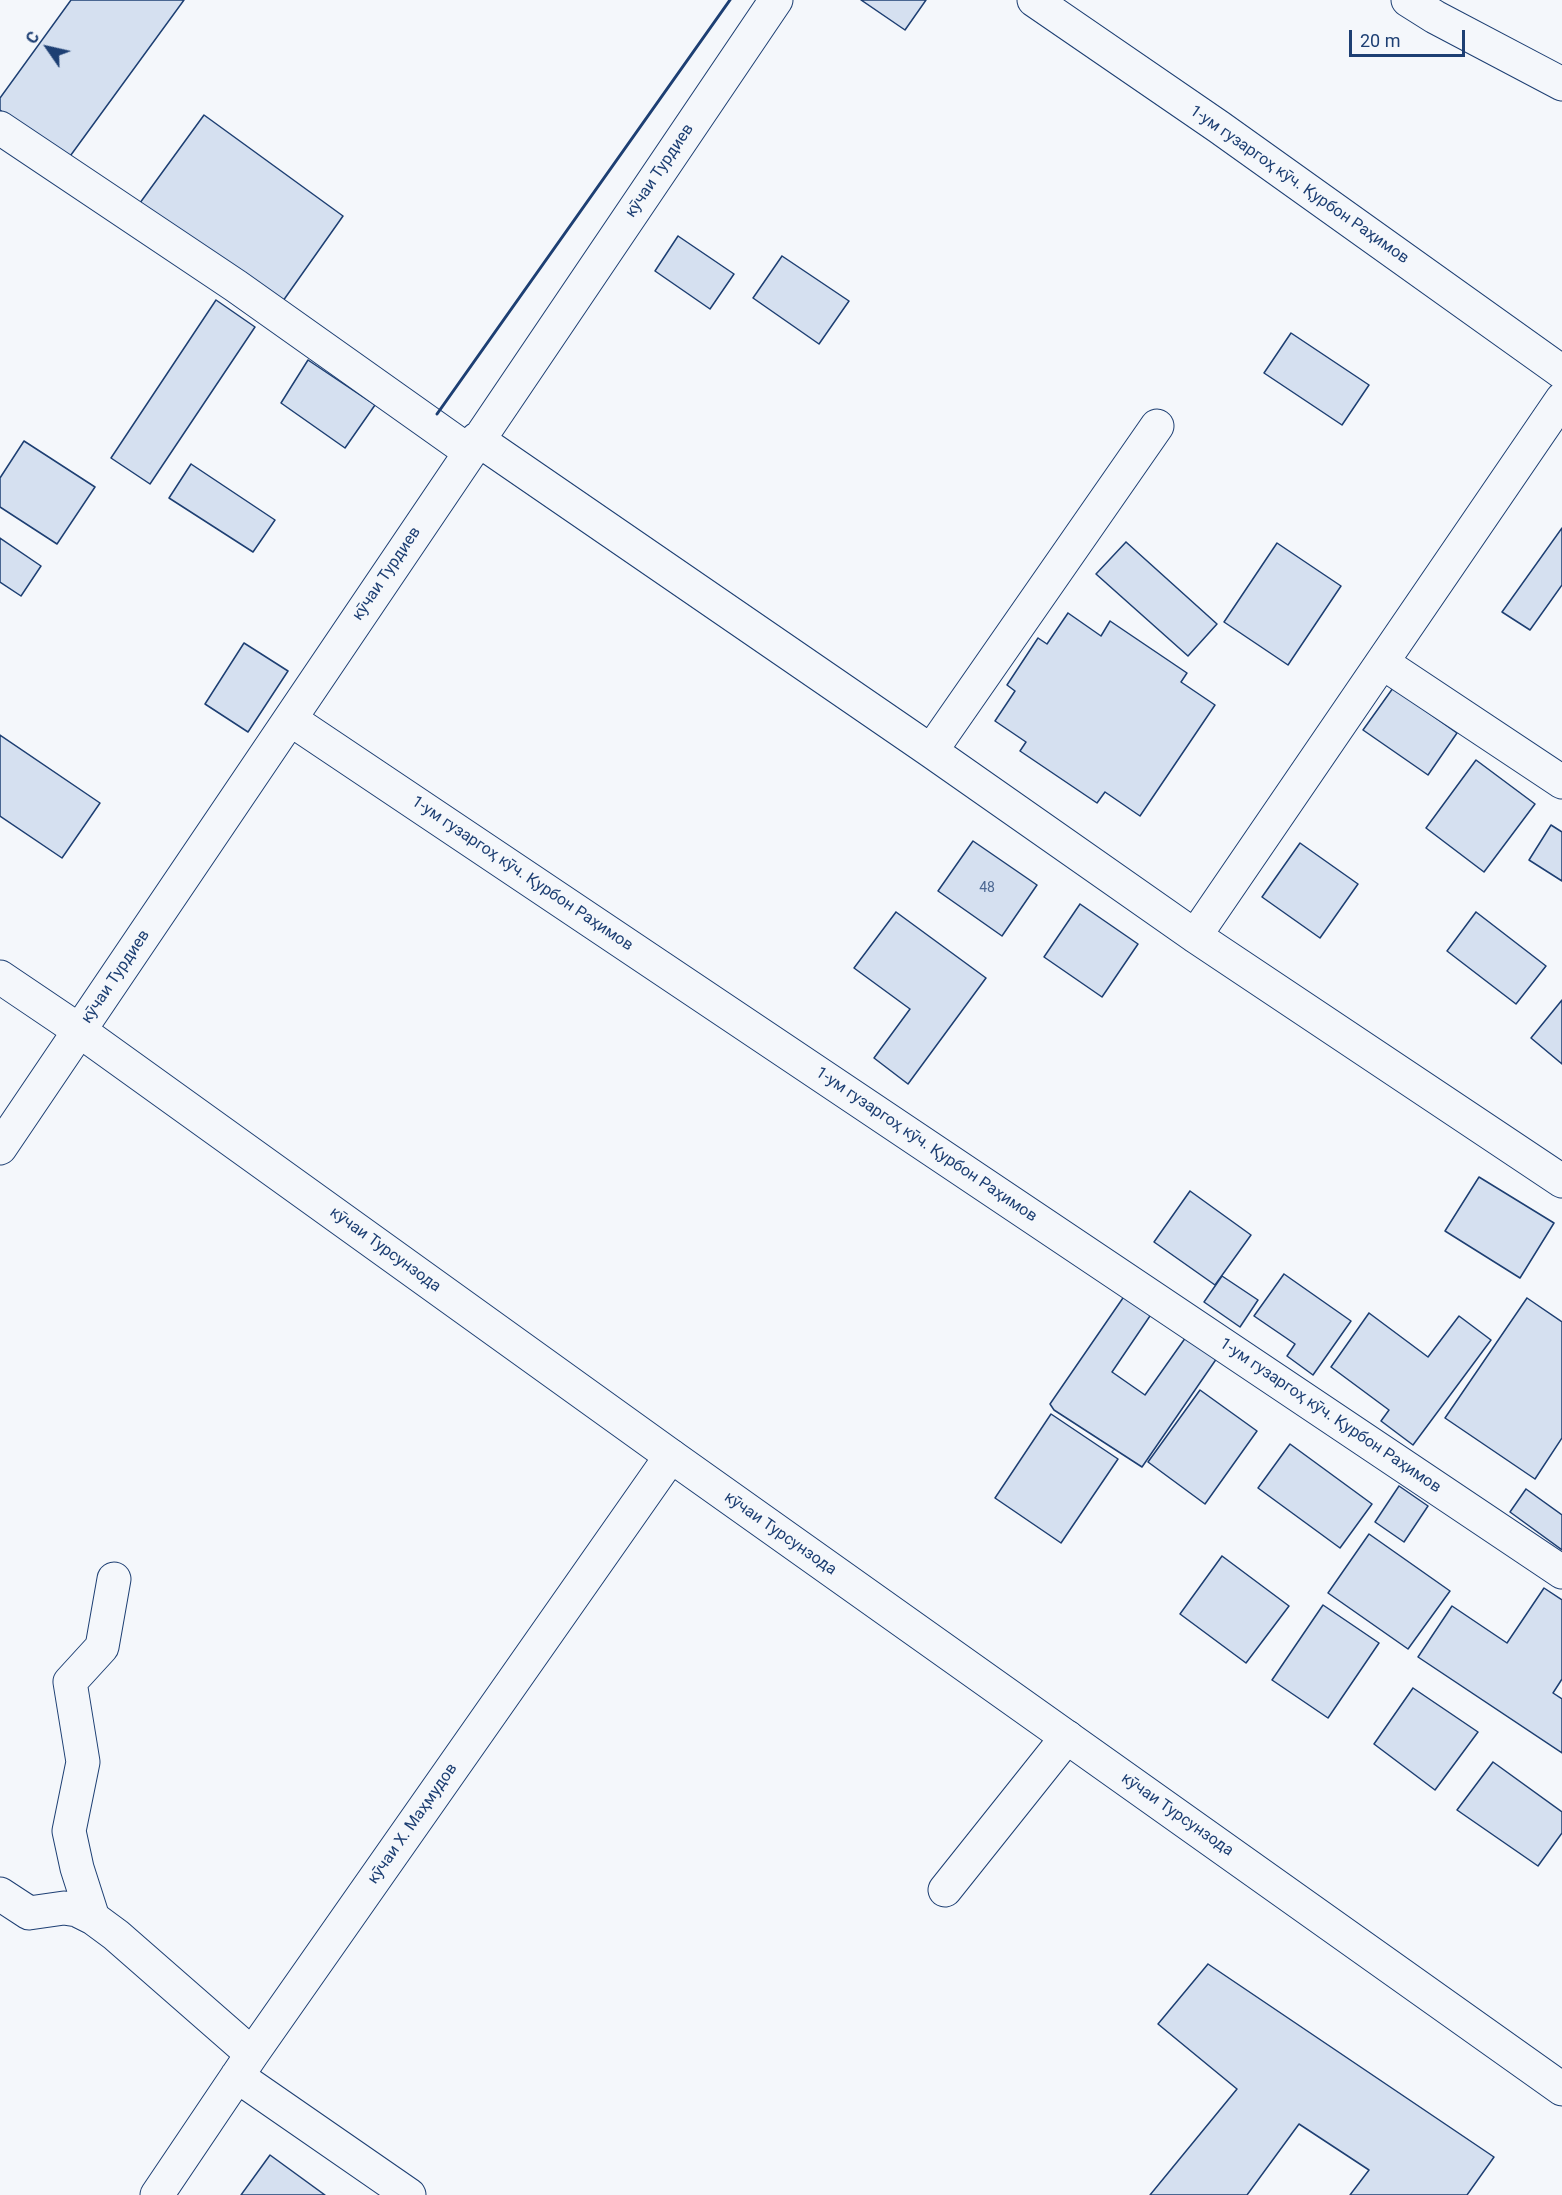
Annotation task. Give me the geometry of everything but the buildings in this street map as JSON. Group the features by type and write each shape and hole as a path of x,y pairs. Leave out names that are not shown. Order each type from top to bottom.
{"street":[{"name":"кӯчаи Турдиев","path":"0,1148 776,0"},
{"name":"1-ум гузаргоҳ кӯч. Қурбон Раҳимов","path":"1034,0 1229,134 1562,372"},
{"path":"1408,0 1435,17 1562,84"},
{"path":"0,128 931,751 1195,936 1562,1181"},
{"path":"1195,936 1562,399"},
{"path":"931,751 1157,426"},
{"path":"1383,663 1562,782"},
{"name":"1-ум гузаргоҳ кӯч. Қурбон Раҳимов","path":"290,719 1562,1572"},
{"name":"кӯчаи Турсунзода","path":"0,977 80,1031 671,1456 1562,2089"},
{"name":"кӯчаи Х. Маҳмудов","path":"157,2195 244,2065 671,1456"},
{"path":"93,1918 77,1868 69,1831 83,1762 70,1682 102,1647 114,1579"},
{"path":"945,1890 1067,1737"},
{"path":"0,1894 29,1913 64,1908 76,1910 93,1918 116,1935 244,2065 409,2195"}],"wall":[{"path":"437,414 730,0"}]}
